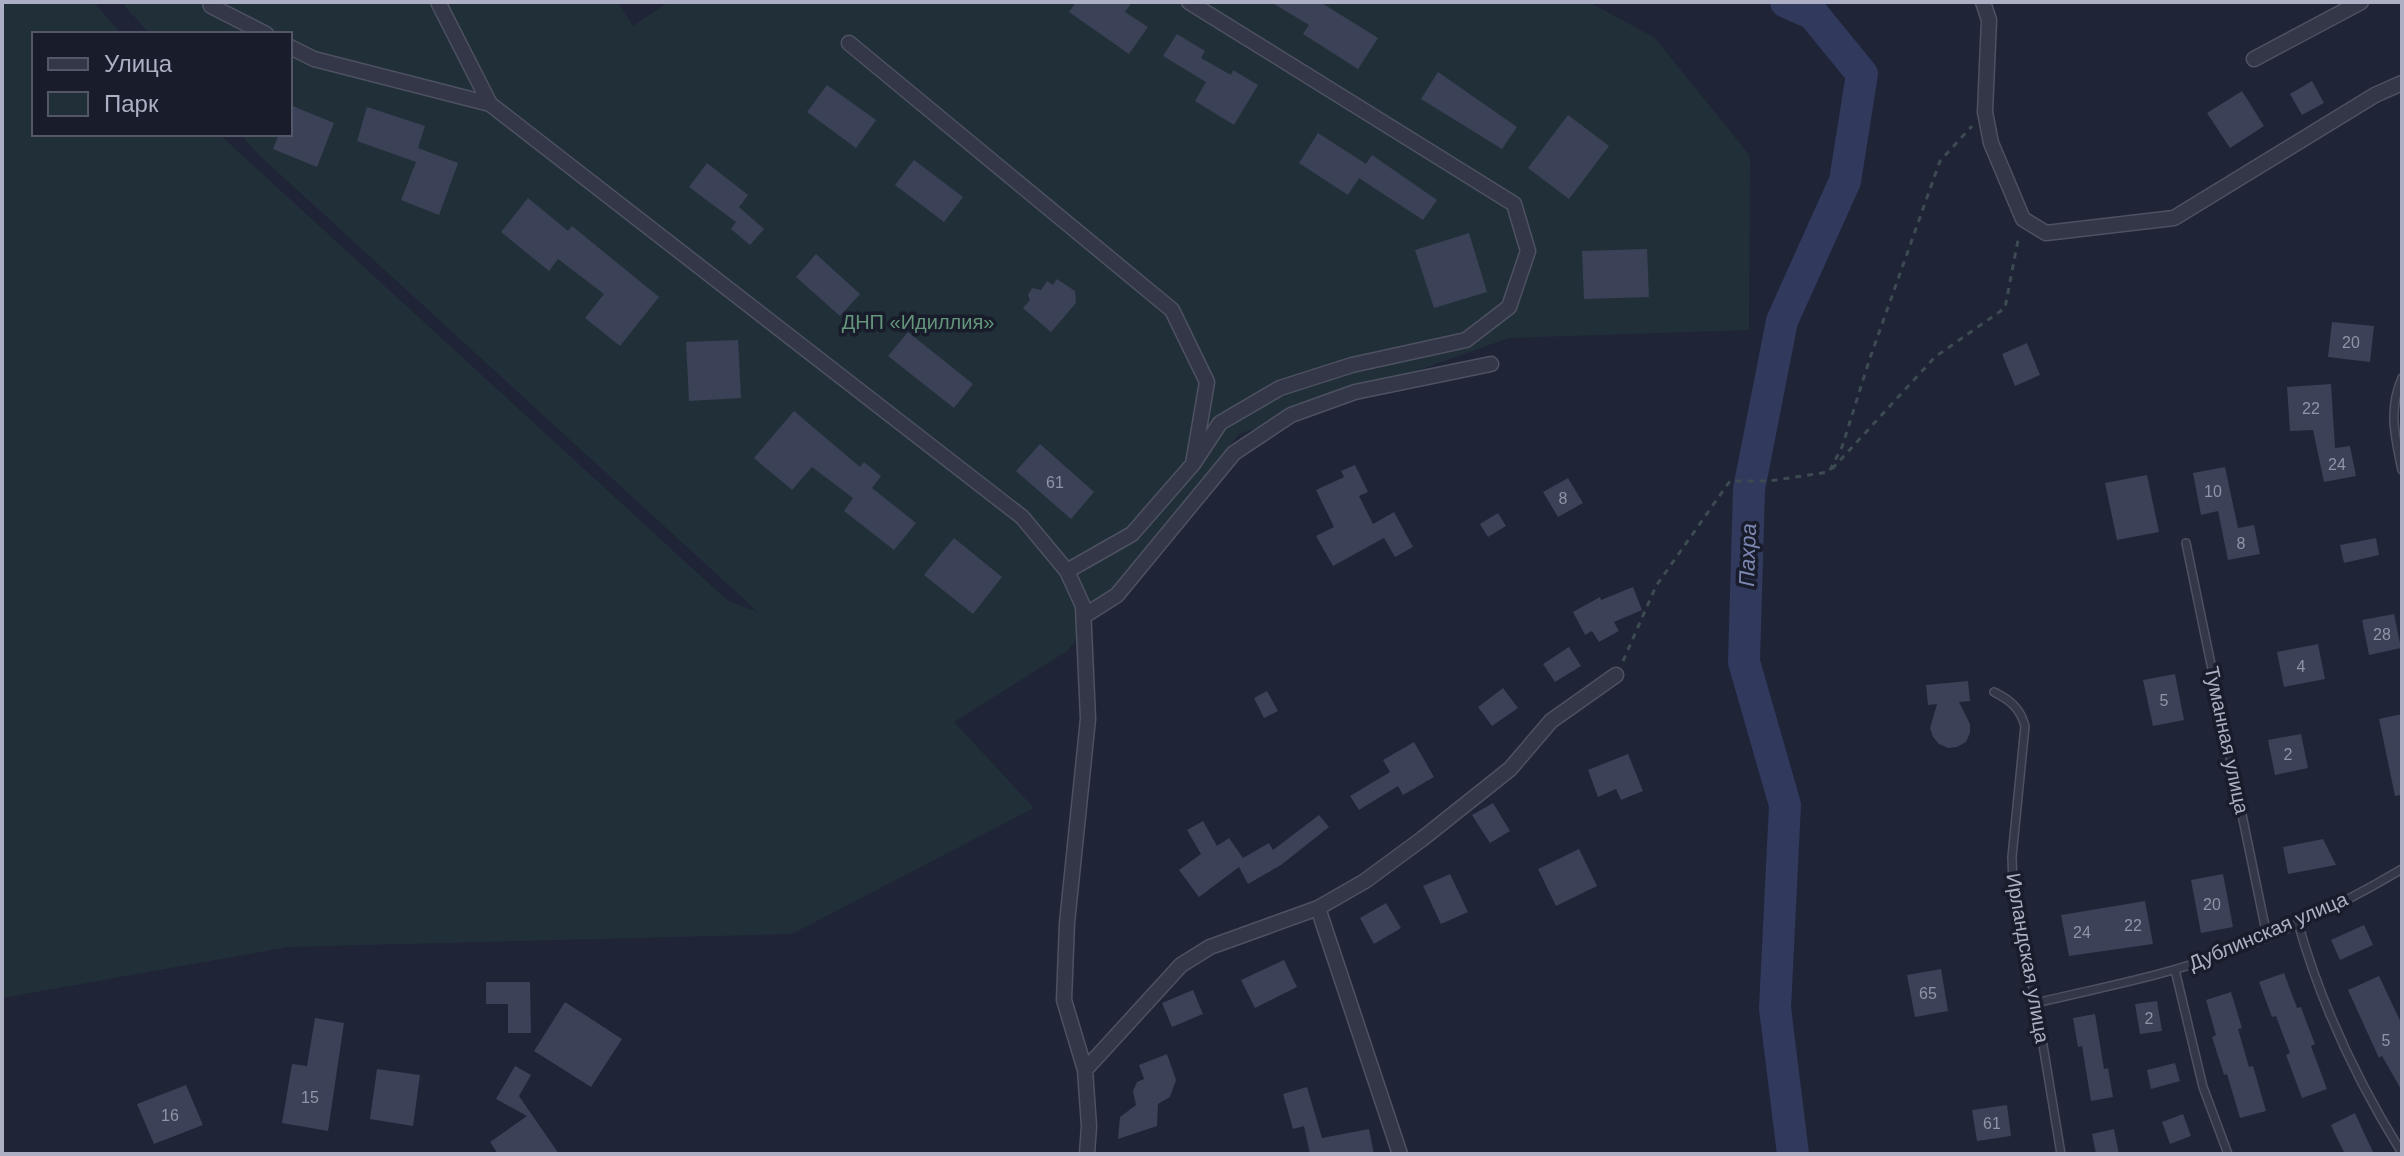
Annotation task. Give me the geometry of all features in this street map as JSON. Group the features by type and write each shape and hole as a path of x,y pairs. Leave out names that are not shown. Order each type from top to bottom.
{"street":[{"path":"210,2 211,6 262,32"},
{"path":"438,2 490,104"},
{"path":"1067,571 1132,534 1193,464 1220,423 1280,388 1352,365 1466,340 1509,307 1528,251 1514,204 1189,2"},
{"path":"1983,2 1989,20 1985,112 1991,143 2023,219 2046,233 2174,218 2375,95 2402,83"},
{"path":"2254,59 2361,2"},
{"path":"849,43 1172,310 1207,382 1193,464"},
{"path":"292,48 314,59 490,104 1022,517 1067,571 1083,606 1088,719 1067,923 1064,1000 1085,1070 1089,1126 1087,1154"},
{"path":"1084,616 1117,595 1234,453 1291,415 1355,392 1491,364"},
{"path":"1085,1070 1181,965 1210,947 1318,908 1365,881 1510,769 1551,721 1616,675"},
{"path":"1318,908 1400,1154"}],"lane":[{"path":"2402,378 2396,391 2393,414 2402,470"},
{"name":"Туманная улица","path":"2186,543 2267,936"},
{"name":"Ирландская улица","path":"1994,692 2009,700 2023,718 2026,737 2012,874 2061,1154"},
{"name":"Дублинская улица","path":"2036,1003 2175,970 2298,923 2402,869"},
{"path":"2298,923 2326,1005 2351,1062 2402,1153"},
{"path":"2175,970 2203,1087 2228,1154"}],"path":[{"path":"1829,472 1842,447 1940,161 1985,112"},
{"path":"1616,675 1656,586 1730,481 1769,481 1829,472 1935,357 2005,308 2023,219"}],"green space":[{"name":"ДНП «Идиллия»","path":"2,2 93,2 120,32 32,32 32,136 221,136 728,601 758,612 242,136 292,136 292,32 148,32 121,2 618,2 633,26 669,2 1589,2 1655,38 1750,156 1749,330 1509,338 1239,434 1067,651 954,722 1034,808 792,934 288,947 2,998"}],"building":[{"path":"1076,2 1132,2 1125,12 1148,27 1129,54 1069,12"},
{"path":"1271,2 1320,2 1378,38 1358,69 1303,34 1309,25"},
{"path":"1177,34 1205,51 1201,58 1231,75 1233,70 1258,85 1234,125 1195,101 1206,82 1163,56"},
{"path":"1438,72 1517,127 1502,149 1421,99"},
{"path":"2312,81 2324,103 2302,115 2290,94"},
{"path":"827,85 876,120 856,148 807,112"},
{"path":"2242,91 2264,126 2230,148 2207,113"},
{"path":"292,106 334,123 317,167 273,149 278,136 292,136"},
{"path":"367,107 425,126 418,148 458,163 439,215 401,200 416,162 357,141"},
{"path":"1568,115 1609,146 1569,199 1528,168"},
{"path":"1318,133 1366,164 1372,155 1437,200 1423,220 1359,178 1348,195 1299,163"},
{"path":"914,160 963,197 944,222 895,185"},
{"path":"707,163 748,195 739,207 764,229 750,245 731,229 736,222 689,187"},
{"path":"528,198 568,231 572,226 659,297 620,346 585,318 604,294 558,259 549,271 501,232"},
{"path":"1469,233 1487,292 1434,308 1415,250"},
{"path":"1647,249 1649,297 1584,299 1582,251"},
{"path":"816,254 860,294 840,316 796,277"},
{"path":"1057,279 1075,291 1076,303 1051,332 1023,308 1030,300 1028,295 1032,288 1041,290 1047,281 1053,285"},
{"path":"2332,322 2374,326 2370,362 2328,357"},
{"path":"908,332 973,384 954,408 888,356"},
{"path":"738,340 741,398 689,401 686,342"},
{"path":"2027,343 2040,375 2015,386 2002,354"},
{"path":"2331,384 2335,448 2350,446 2356,476 2324,482 2313,430 2290,431 2287,387"},
{"path":"794,411 860,467 864,462 881,476 872,488 916,523 894,550 844,511 853,498 812,467 792,490 754,458"},
{"path":"1040,444 1094,492 1071,519 1016,471"},
{"path":"1355,465 1368,492 1359,496 1373,524 1394,512 1413,547 1395,557 1384,538 1333,566 1316,536 1334,527 1316,490 1344,477 1341,471"},
{"path":"2225,467 2238,528 2254,525 2260,554 2228,560 2218,511 2201,515 2193,473"},
{"path":"2147,475 2159,532 2117,540 2105,483"},
{"path":"1568,478 1583,503 1558,517 1543,492"},
{"path":"1498,513 1506,526 1488,537 1480,524"},
{"path":"954,538 1002,577 973,614 924,575"},
{"path":"2376,538 2379,555 2344,563 2340,545"},
{"path":"1633,587 1642,610 1614,622 1619,631 1599,642 1592,631 1585,635 1573,612 1600,597 1601,600"},
{"path":"2394,614 2401,648 2369,655 2362,620"},
{"path":"2318,644 2325,679 2284,687 2277,652"},
{"path":"1569,647 1581,666 1555,682 1543,664"},
{"path":"2175,674 2184,720 2153,726 2143,680"},
{"path":"1968,681 1970,701 1959,702 1970,724 1970,733 1966,742 1948,748 1933,737 1930,728 1937,704 1928,705 1926,685"},
{"path":"1503,688 1518,708 1492,726 1478,707"},
{"path":"1267,691 1278,711 1264,718 1254,698"},
{"path":"2402,714 2402,795 2395,796 2379,719"},
{"path":"2301,734 2308,768 2275,775 2268,740"},
{"path":"1414,742 1434,777 1403,795 1398,786 1359,810 1350,796 1390,772 1383,760"},
{"path":"1628,754 1643,791 1621,800 1616,789 1598,797 1588,770"},
{"path":"1493,803 1510,831 1490,843 1472,815"},
{"path":"1319,815 1329,827 1281,865 1248,884 1239,867 1199,897 1179,870 1201,854 1187,830 1203,821 1217,846 1229,838 1243,858 1269,843 1273,850"},
{"path":"2323,839 2336,865 2288,874 2283,847"},
{"path":"1579,849 1597,886 1556,906 1538,869"},
{"path":"1450,874 1468,912 1441,924 1423,886"},
{"path":"2223,874 2233,927 2201,933 2191,880"},
{"path":"2145,901 2153,944 2069,956 2061,915"},
{"path":"1386,903 1401,928 1374,944 1360,918"},
{"path":"2364,925 2373,945 2340,960 2331,940"},
{"path":"1284,960 1297,987 1255,1008 1241,980"},
{"path":"1941,969 1948,1011 1915,1017 1907,975"},
{"path":"2284,973 2315,1044 2311,1046 2327,1089 2302,1098 2286,1055 2290,1053 2259,982"},
{"path":"2379,976 2402,1025 2402,1091 2382,1056 2379,1058 2348,990"},
{"path":"486,982 530,982 531,1033 508,1033 508,1004 486,1004"},
{"path":"1193,990 1203,1014 1172,1027 1162,1003"},
{"path":"2231,992 2249,1067 2253,1066 2266,1111 2240,1118 2212,1037 2216,1035 2206,1000"},
{"path":"2157,1001 2162,1031 2140,1034 2135,1004"},
{"path":"565,1002 622,1039 591,1087 534,1051"},
{"path":"2095,1014 2104,1069 2108,1068 2113,1097 2091,1101 2082,1046 2078,1047 2073,1018"},
{"path":"315,1018 344,1023 328,1131 282,1123 292,1064 307,1066"},
{"path":"1167,1054 1176,1080 1170,1097 1158,1104 1157,1126 1118,1139 1120,1117 1136,1105 1133,1091 1137,1082 1144,1079 1139,1065"},
{"path":"2175,1063 2180,1081 2151,1089 2147,1070"},
{"path":"515,1066 531,1075 519,1096 559,1154 498,1154 490,1142 527,1116 496,1099"},
{"path":"377,1069 420,1075 413,1126 370,1119"},
{"path":"186,1085 203,1125 154,1144 137,1104"},
{"path":"1307,1087 1322,1138 1369,1129 1374,1154 1310,1154 1304,1126 1293,1129 1283,1094"},
{"path":"2007,1105 2011,1136 1977,1141 1972,1110"},
{"path":"2355,1113 2374,1154 2345,1154 2334,1132 2331,1125"},
{"path":"2183,1114 2191,1136 2170,1144 2162,1122"},
{"path":"2114,1129 2119,1154 2096,1154 2092,1134"}],"waterway":[{"name":"Пахра","path":"1786,2 1813,14 1862,74 1845,181 1782,321 1749,489 1744,662 1785,805 1775,1008 1793,1154"}]}
